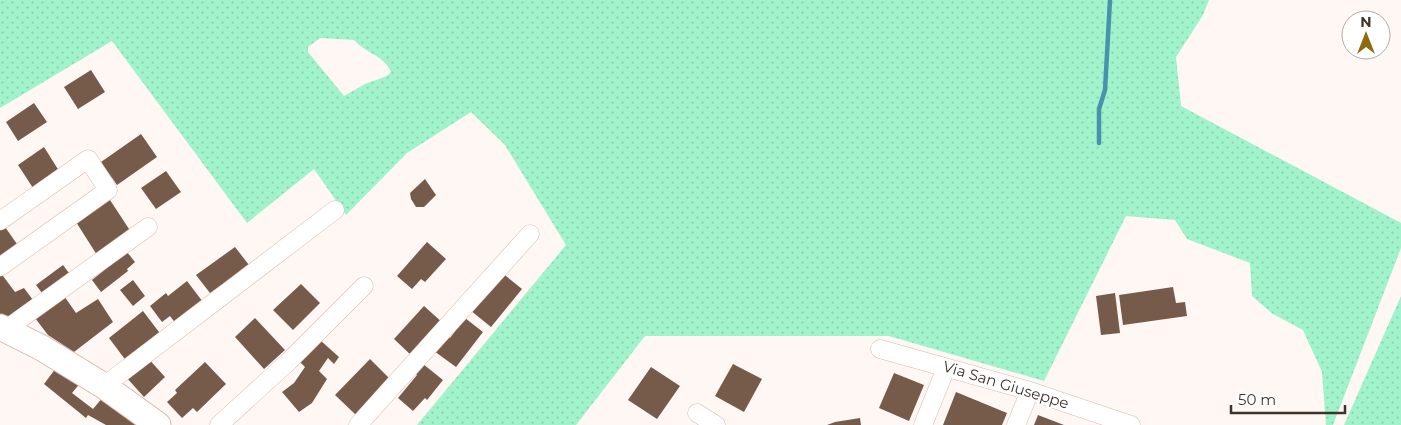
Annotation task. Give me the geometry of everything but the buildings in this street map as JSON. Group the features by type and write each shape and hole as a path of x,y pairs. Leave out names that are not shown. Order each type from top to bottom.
{"main road":[{"path":"2,329 42,348 104,386 158,425"}],"street":[{"path":"0,221 88,159 108,190 0,268"},
{"path":"104,386 335,210"},
{"path":"2,329 148,227"},
{"path":"358,425 530,234"},
{"path":"219,425 288,361 364,286"},
{"name":"Via San Giuseppe","path":"880,349 1030,391 1131,425"},
{"path":"923,425 946,368"},
{"path":"1016,425 1030,391"},
{"path":"697,413 716,425"}],"green space":[{"path":"0,0 1209,0 1203,15 1176,57 1181,106 1401,223 1401,248 1333,425 1326,425 1322,372 1303,330 1273,314 1252,296 1250,263 1187,239 1175,220 1126,216 1044,381 889,336 645,336 576,425 417,425 566,245 505,145 471,112 407,153 346,215 314,169 247,223 112,41 0,108","holes":["320,38 354,40 384,62 391,72 387,76 365,84 344,96 308,52 308,47"]},
{"path":"1401,296 1401,425 1344,425"}],"waterway":[{"path":"1099,143 1099,109 1105,90 1110,0"}]}
